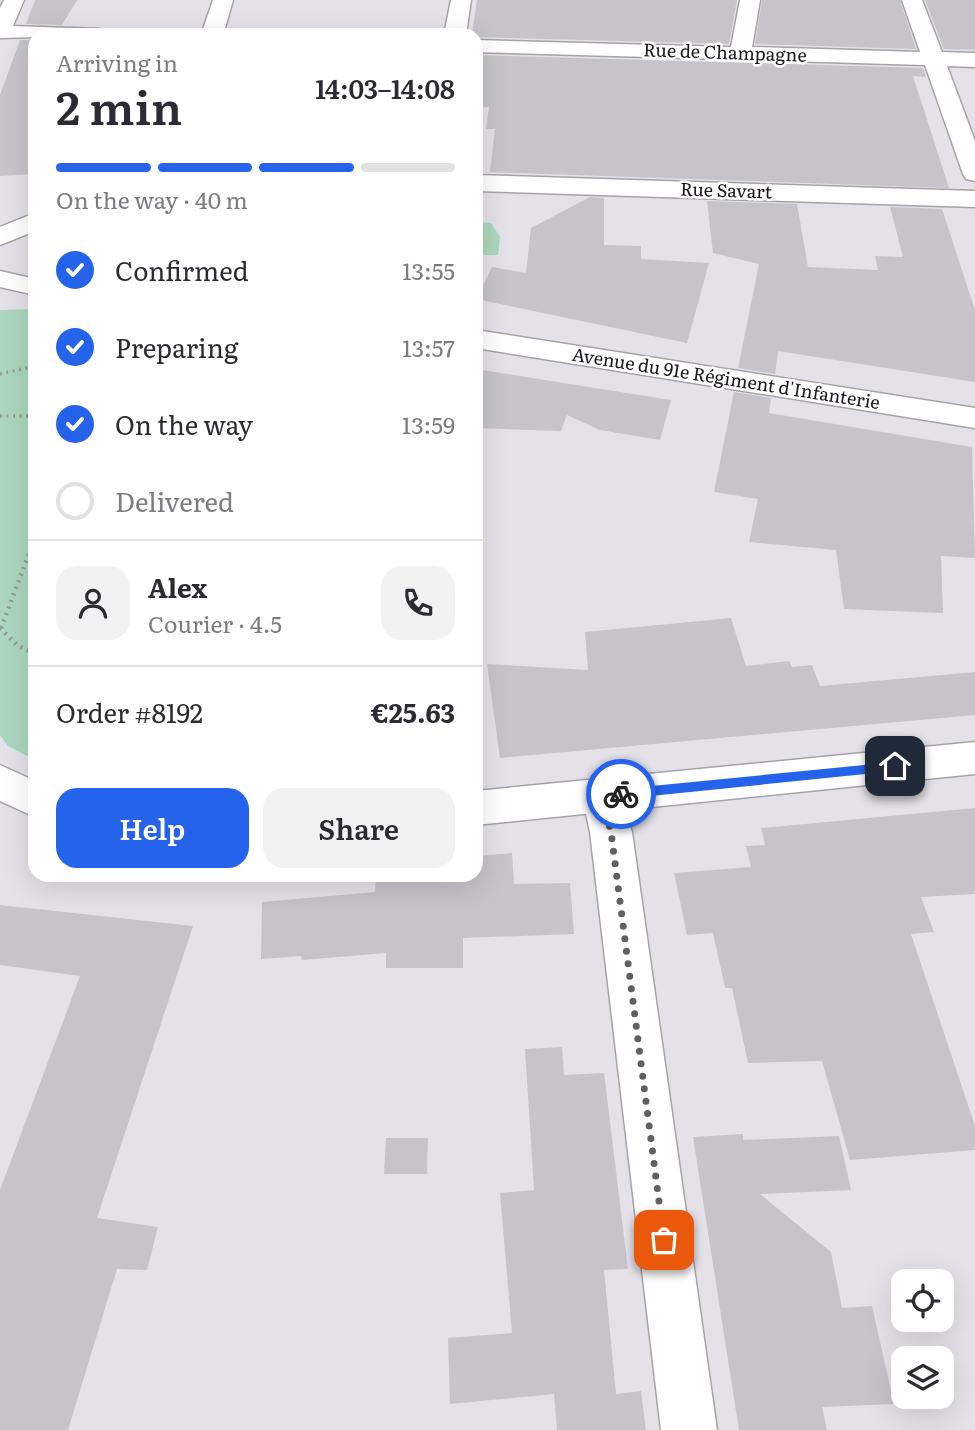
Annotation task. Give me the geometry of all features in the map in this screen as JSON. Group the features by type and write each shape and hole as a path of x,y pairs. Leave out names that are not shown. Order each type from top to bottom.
{"street":[{"path":"15,0 0,30 28,31"},
{"path":"214,28 223,0"},
{"path":"457,28 461,0"},
{"path":"740,54 750,0"},
{"path":"912,0 975,174"},
{"name":"Rue de Champagne","path":"483,46 975,61"},
{"name":"Rue Savart","path":"483,183 975,199"},
{"path":"0,237 28,224"},
{"path":"0,262 28,264"},
{"path":"0,279 28,286"},
{"path":"0,289 28,288"},
{"name":"Avenue du 91e Régiment d'Infanterie","path":"483,325 975,398"},
{"name":"Avenue du 91e Régiment d'Infanterie","path":"483,326 975,418"},
{"path":"483,807 975,758"},
{"path":"0,782 28,796"},
{"path":"602,796 613,845 689,1430"}],"path":[{"path":"0,374 28,368"},
{"path":"0,416 28,416"},
{"path":"28,557 1,628 17,645 28,650"}],"green space":[{"path":"483,222 491,223 500,237 498,255 483,255"},
{"path":"28,309 28,756 8,746 0,735 0,310"}],"building":[{"path":"35,0 77,0 62,25 26,24"},
{"path":"477,0 737,0 729,44 483,37 483,28 473,28"},
{"path":"762,0 900,0 916,49 755,44"},
{"path":"925,0 975,0 975,50 944,49"},
{"path":"20,40 28,40 28,174 0,176 0,95"},
{"path":"483,55 923,68 926,77 913,76 949,188 490,172 495,129 486,129 489,107 483,107"},
{"path":"590,197 604,198 604,245 641,246 641,259 709,263 687,343 483,300 483,285 492,267 526,273 531,228"},
{"path":"707,201 797,204 808,267 878,270 875,256 903,257 890,207 942,209 975,310 975,382 778,351 775,374 738,368 759,264 713,253"},
{"path":"483,370 671,400 660,440 600,430 567,415 561,431 483,428"},
{"path":"734,392 771,398 769,413 972,447 975,558 941,556 943,613 844,609 836,550 749,542 758,499 714,492"},
{"path":"731,618 746,666 789,661 792,667 812,665 820,686 975,672 975,715 500,758 487,664 588,670 585,632"},
{"path":"975,808 975,894 921,897 934,932 911,934 975,1126 975,1150 850,1160 822,1061 748,1063 732,988 725,988 713,933 687,935 674,873 751,867 746,846 765,845 761,828"},
{"path":"512,853 514,884 570,883 574,934 463,938 463,968 386,968 386,953 302,960 301,956 261,959 262,902 375,892 376,882 483,882 483,855"},
{"path":"0,905 193,926 97,1218 158,1227 147,1270 117,1269 68,1430 0,1430 0,1190 80,976 0,965"},
{"path":"562,1047 564,1075 604,1073 628,1269 604,1270 616,1394 641,1391 646,1430 557,1430 554,1394 450,1404 448,1338 512,1333 500,1193 534,1190 525,1049"},
{"path":"743,1134 743,1140 839,1136 851,1190 760,1194 831,1252 842,1308 872,1306 891,1391 891,1404 822,1407 827,1430 739,1430 693,1137"},
{"path":"386,1138 428,1138 427,1174 384,1174"}],"way so far":[{"path":"621,794 602,796 611,832 664,1240"}],"route":[{"path":"621,794 895,766"}]}
